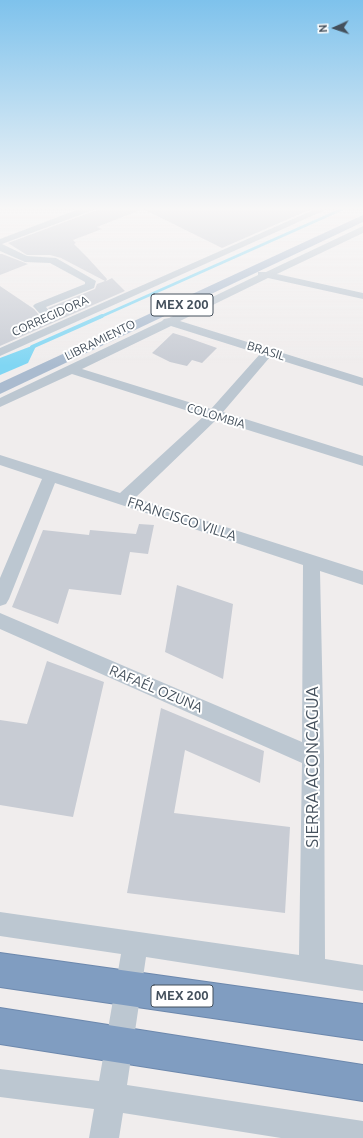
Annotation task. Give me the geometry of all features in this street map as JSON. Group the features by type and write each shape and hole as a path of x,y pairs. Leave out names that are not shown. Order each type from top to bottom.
{"highway":[{"name":"MEX 200","path":"0,970 363,1022"},
{"path":"0,1026 363,1083"}],"main road":[{"name":"MEX 200","path":"0,389 128,335 283,260"}],"street":[{"path":"45,313 39,306 90,286 91,281 52,260"},
{"name":"CORREGIDORA","path":"1,352 208,260"},
{"name":"LIBRAMIENTO","path":"0,403 70,369 128,335 168,321 259,273 292,260"},
{"path":"259,273 363,296"},
{"name":"BRASIL","path":"168,321 363,382"},
{"path":"124,499 213,415 268,352"},
{"name":"COLOMBIA","path":"70,369 363,461"},
{"name":"FRANCISCO VILLA","path":"0,460 124,499 363,578"},
{"path":"0,599 51,476"},
{"name":"SIERRA ACONCAGUA","path":"311,562 313,757 312,971"},
{"name":"RAFAÉL OZUNA","path":"0,621 313,757"},
{"path":"0,924 136,943 363,978"},
{"path":"104,1138 136,943"},
{"path":"0,1083 110,1097 363,1136"}],"water":[{"path":"37,344 28,363 0,375 0,358"}],"building":[{"path":"0,260 18,260 28,264 0,275"},
{"path":"65,260 90,260 107,279 106,281 112,278 125,291 0,346 0,286 34,309 40,316 49,316 52,313 48,308 95,289 97,284 105,281"},
{"path":"173,333 217,348 202,363 192,360 187,366 170,362 152,353"},
{"path":"139,524 154,525 148,554 130,552 121,595 69,589 58,624 12,607 43,530 89,535 90,530 136,534"},
{"path":"177,585 233,604 223,679 165,652"},
{"path":"47,661 104,682 73,817 0,805 0,720 27,724"},
{"path":"161,708 264,751 260,783 185,750 174,813 290,827 285,913 127,893"}],"waterway":[{"path":"100,317 228,260"},
{"path":"32,347 102,316"}]}
